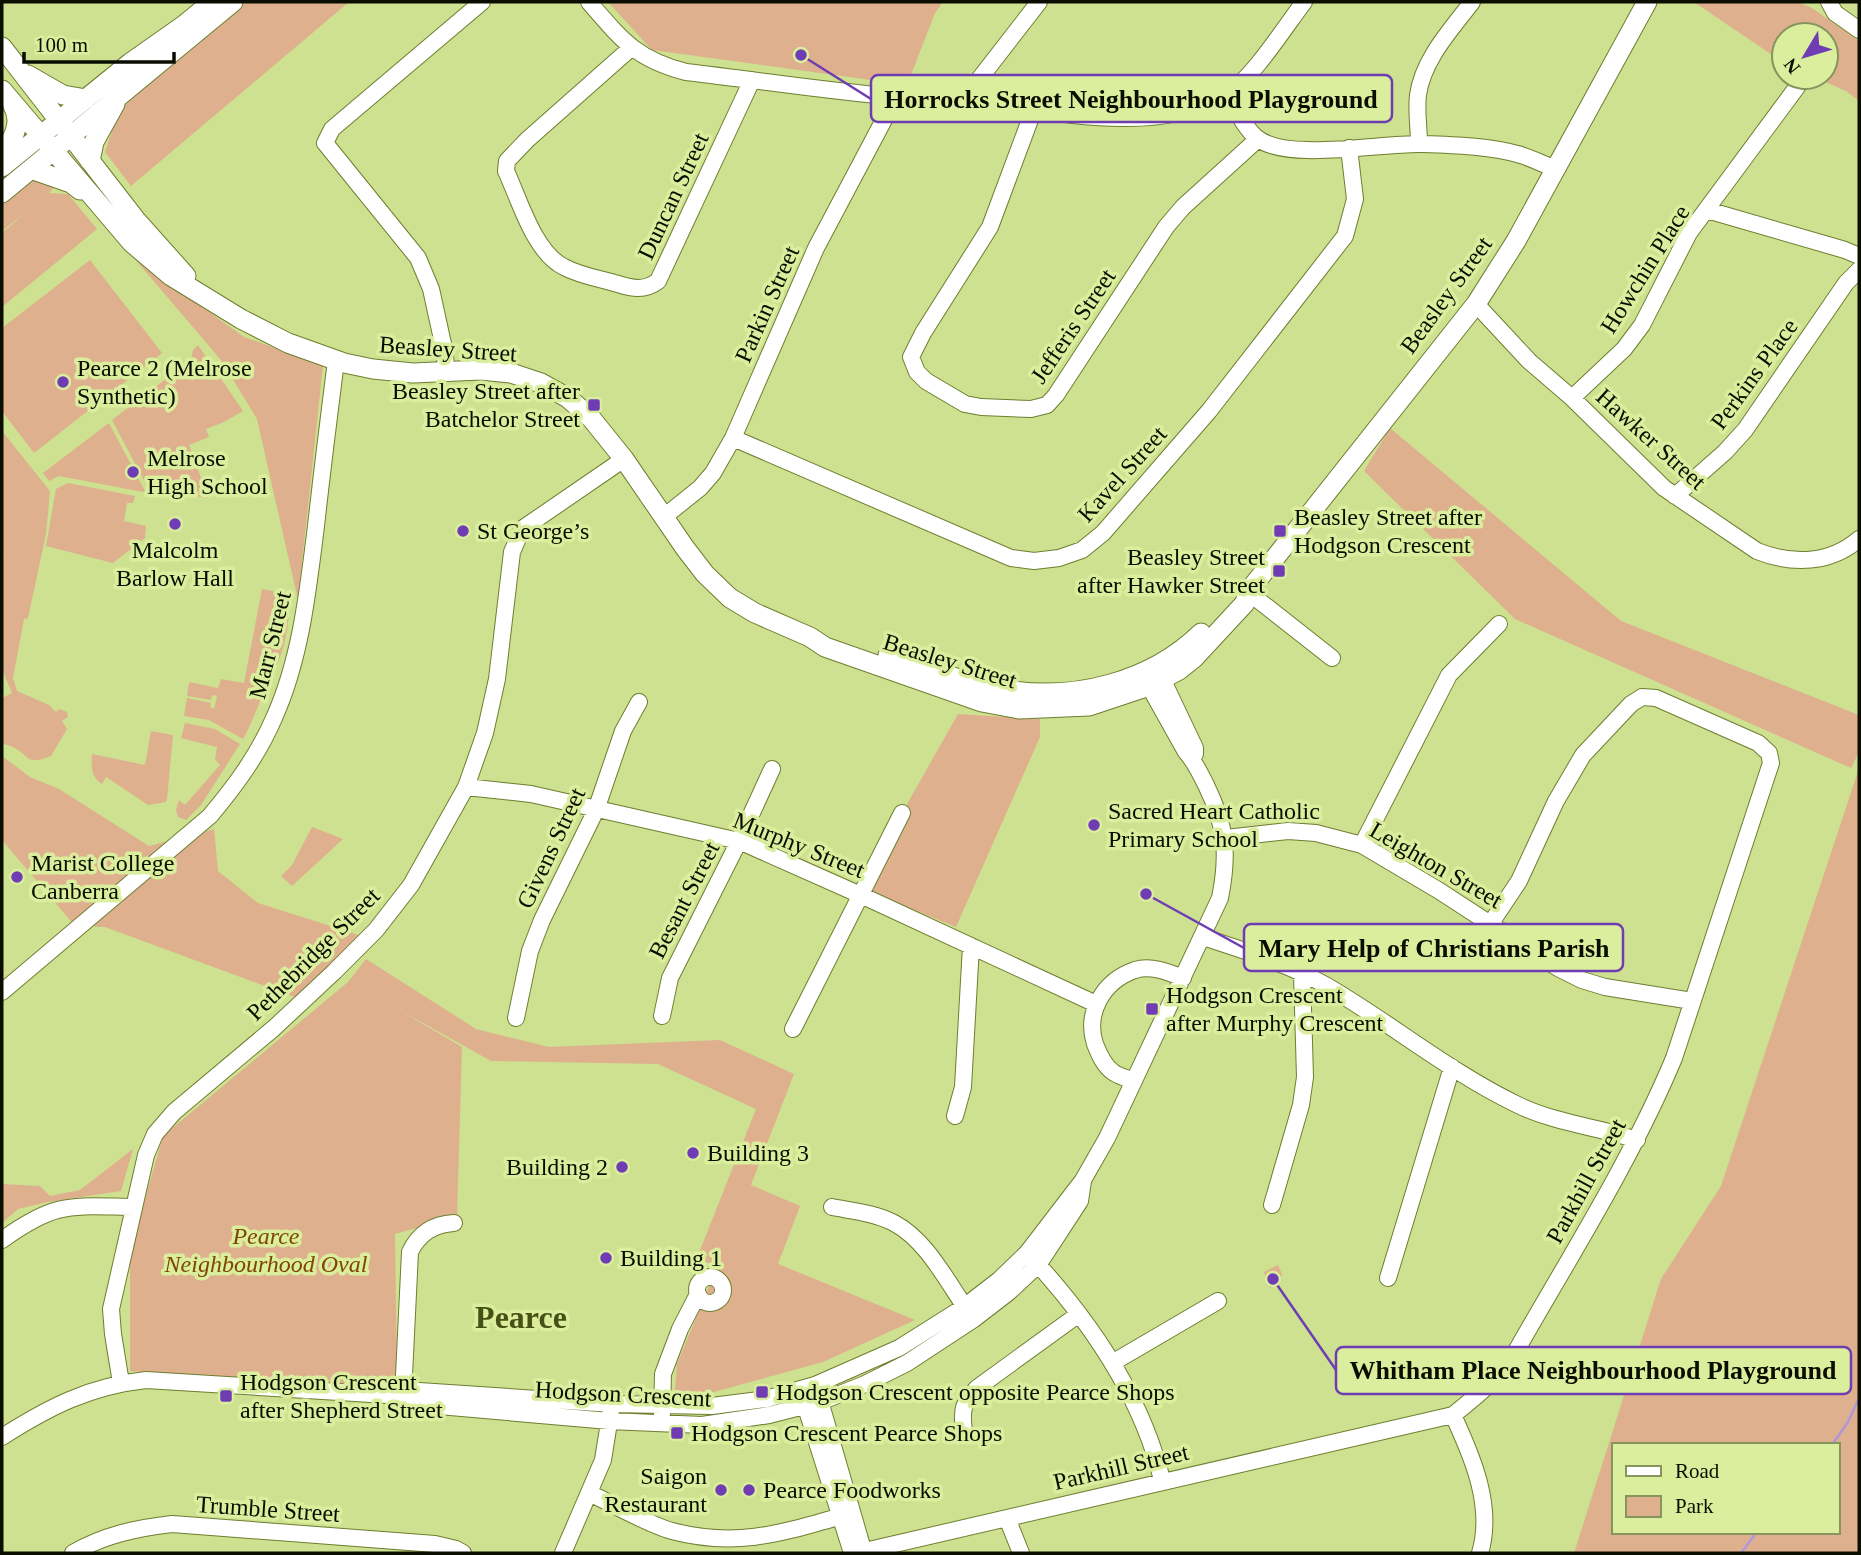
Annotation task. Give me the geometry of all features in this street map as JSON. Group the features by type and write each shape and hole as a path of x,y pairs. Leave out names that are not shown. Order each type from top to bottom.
{"main road":[{"path":"65,128 86,99 212,2"},
{"path":"2,167 47,143 65,128 119,97 233,2"},
{"name":"Beasley Street","path":"4,93 132,243 171,276 241,318 277,337 335,361 373,369 446,373 481,370 512,373 541,383 568,398 591,418 624,459 705,574 730,598 755,613 810,637 825,634 942,673 1014,691 1033,693 1084,690 1152,676 1186,647 1236,597 1248,593 1476,304 1516,241 1647,2"},
{"name":"Beasley Street","path":"2,47 135,220 201,292"},
{"path":"21,71 63,95 86,99"},
{"path":"2,159 17,129 18,114 4,93"},
{"path":"90,161 94,142 119,97"},
{"path":"2,192 31,169 47,143"},
{"path":"31,169 71,183 98,203"}],"street":[{"path":"446,373 445,354 431,289 418,258 325,143 332,129 482,2"},
{"path":"589,2 631,48 668,67 686,72 896,97 963,100 1116,118 1148,118 1180,113 1227,94 1259,62 1304,2"},
{"path":"963,100 1039,2"},
{"path":"1419,144 1418,97 1422,76 1432,56 1472,2"},
{"path":"1829,2 1835,13 1859,30"},
{"name":"Duncan Street","path":"631,48 507,161 506,171 538,242 551,258 586,276 637,289 649,287 658,281 752,80"},
{"name":"Howchin Place","path":"1572,398 1623,349 1642,325 1689,233 1794,91"},
{"path":"1227,94 1247,128 1258,139 1273,146 1291,149 1419,144 1487,149 1521,155 1556,169"},
{"name":"Parkin Street","path":"665,516 701,488 733,438 816,248 896,97"},
{"name":"Jefferis Street","path":"1034,109 990,227 923,332 911,357 917,372 926,381 965,404 1031,408 1047,405 1182,206 1258,139"},
{"name":"Kavel Street","path":"733,438 1011,558 1034,561 1059,558 1082,550 1103,533 1209,411 1345,236 1355,199 1349,148"},
{"path":"1707,210 1845,250 1859,257"},
{"name":"Perkins Place","path":"1675,496 1725,452 1745,430 1840,292 1859,270"},
{"name":"Hawker Street","path":"1476,304 1529,361 1572,398 1643,468 1675,496 1757,551 1769,556 1811,560 1831,557 1859,539"},
{"name":"Marr Street","path":"2,992 210,816 239,781 257,752 293,669 307,600 335,361"},
{"name":"Pethebridge Street","path":"121,1383 111,1309 145,1155 155,1134 174,1112 274,1028 334,972 376,930 411,885 466,787 485,733 497,678 512,552 522,529 624,459"},
{"path":"1248,593 1332,658"},
{"path":"1362,845 1444,684 1466,656 1499,624"},
{"name":"Hodgson Crescent","path":"2,1437 65,1400 84,1392 121,1383 169,1380 403,1396 419,1391 612,1404 701,1407 735,1404 766,1399 808,1387 899,1348 1009,1292 1080,1202 1083,1180 1107,1138 1220,898 1226,868 1226,838 1216,804 1194,760 1195,748 1152,676"},
{"name":"Parkhill Street","path":"859,1553 1162,1480 1453,1415 1486,1389 1503,1371 1637,1140 1674,1058 1771,763 1769,753 1758,743 1656,698 1642,697 1631,704 1583,755 1556,801 1519,881 1491,923"},
{"name":"Givens Street","path":"516,1018 530,951 542,920 596,810 623,730 639,702"},
{"name":"Besant Street","path":"662,1016 670,978 772,769"},
{"name":"Murphy Street","path":"466,787 531,794 739,841 1096,1004"},
{"path":"793,1028 902,813"},
{"name":"Leighton Street","path":"1226,838 1288,831 1317,833 1362,845 1581,980 1605,987 1692,1001"},
{"path":"1203,937 1326,985 1490,1091 1522,1107 1547,1117 1608,1130 1637,1140"},
{"path":"955,1116 963,1087 971,946"},
{"path":"1133,1081 1112,1072 1099,1055 1091,1031 1092,1014 1096,1004 1105,989 1135,970 1159,970 1183,978"},
{"path":"1272,1205 1301,1105 1305,1076 1302,974"},
{"path":"1388,1278 1452,1067"},
{"path":"2,1240 26,1223 51,1211 79,1205 134,1207"},
{"path":"832,1207 883,1218 910,1234 930,1256 969,1313"},
{"path":"403,1396 410,1252 427,1230 439,1224 454,1223"},
{"path":"1033,1259 1079,1314 1112,1363 1149,1435 1162,1480"},
{"path":"662,1424 663,1374 680,1329 698,1294"},
{"path":"1112,1363 1218,1301"},
{"name":"Hodgson Crescent","path":"403,1396 416,1404 662,1424 702,1424 769,1415 813,1404 865,1384 907,1363 969,1313"},
{"path":"964,1430 962,1415 965,1401 977,1388 1079,1314"},
{"path":"808,1387 859,1553"},
{"path":"563,1553 603,1460 612,1404"},
{"path":"1453,1415 1471,1453 1480,1483 1483,1518 1480,1553"},
{"path":"589,1493 671,1531 739,1540 769,1537 846,1515"},
{"path":"1007,1518 1021,1553"},
{"name":"Trumble Street","path":"73,1553 108,1537 138,1528 172,1524 348,1546 435,1544 463,1553"}],"green space":[{"path":"245,2 349,2 131,186 105,152 119,110"},
{"path":"608,2 943,2 935,13 907,85 652,50"},
{"path":"1694,2 1798,2 1831,21 1770,21 1770,54"},
{"path":"1840,28 1859,41 1859,101 1840,88"},
{"path":"2,133 55,186 49,193 68,194 97,229 2,307 2,233 25,213 2,231"},
{"path":"134,258 244,337 323,365 298,600 257,419 221,360"},
{"name":"Pearce 2 (Melrose Synthetic)","path":"90,260 162,353 34,453 2,411 2,328"},
{"path":"198,345 243,411 206,429 209,437 189,445 207,498 148,488 112,420 191,360 193,350"},
{"path":"109,423 145,491 59,476 49,481 43,473"},
{"path":"1390,428 1621,621 1859,715 1859,752 1851,768 1515,619 1364,471"},
{"path":"2,431 50,491 46,534 28,618 24,619 13,678 17,691 49,705 56,712 59,709 67,712 68,717 62,721 67,729 51,756 37,760 29,759 19,750 2,743 2,698 12,693 2,669"},
{"path":"68,483 135,496 133,503 127,503 124,521 146,526 145,538 113,563 46,546 56,489"},
{"path":"262,589 289,596 287,628 278,663 243,739 209,720 184,716 187,698 211,703 210,707 214,709 217,696 212,695 211,700 187,696 189,682 218,688 221,679 244,683"},
{"path":"958,714 1040,719 1040,737 956,927 870,892 902,813"},
{"path":"185,723 215,729 240,744 201,805 186,820 178,817 176,810 179,800 185,805 220,765 215,759 217,747 181,738"},
{"path":"151,731 173,735 166,802 148,805 106,777 102,784 98,781 92,771 92,754 145,765"},
{"path":"2,756 30,777 59,789 149,846 214,829 218,871 258,903 362,936 300,999 105,927 75,926 2,840"},
{"path":"1859,768 1859,1553 1574,1553 1661,1279 1721,1186"},
{"path":"312,827 343,839 292,886 281,876 292,865"},
{"name":"Pearce Neighbourhood Oval","path":"366,959 476,1029 549,1047 720,1040 794,1074 751,1185 800,1206 778,1264 915,1320 823,1362 674,1403 677,1364 717,1267 697,1258 756,1109 658,1064 491,1061 396,1008 462,1047 457,1217 395,1234 397,1388 130,1371 130,1251 163,1136 348,982"},
{"path":"133,1149 121,1191 18,1209 2,1223 2,1184 40,1186 50,1196 80,1190"},
{"path":"1278,1265 1282,1274 1280,1284 1270,1288 1264,1272"}],"waterway":[{"path":"1833,1443 1848,1422 1859,1398"},
{"path":"1741,1553 1755,1534"}],"place":[{"name":"Horrocks Street Neighbourhood Playground","path":"801,55"},
{"name":"Pearce 2 (Melrose Synthetic)","path":"63,382"},
{"name":"Beasley Street after Batchelor Street","path":"594,405"},
{"name":"Melrose High School","path":"133,472"},
{"name":"Malcolm Barlow Hall","path":"175,524"},
{"name":"St George’s","path":"463,531"},
{"name":"Beasley Street after Hodgson Crescent","path":"1280,531"},
{"name":"Beasley Street after Hawker Street","path":"1279,571"},
{"name":"Sacred Heart Catholic Primary School","path":"1094,825"},
{"name":"Marist College Canberra","path":"17,877"},
{"name":"Mary Help of Christians Parish","path":"1146,894"},
{"name":"Hodgson Crescent after Murphy Crescent","path":"1152,1009"},
{"name":"Building 3","path":"693,1153"},
{"name":"Building 2","path":"622,1167"},
{"name":"Building 1","path":"606,1258"},
{"name":"Whitham Place Neighbourhood Playground","path":"1273,1279"},
{"name":"Hodgson Crescent opposite Pearce Shops","path":"762,1392"},
{"name":"Hodgson Crescent after Shepherd Street","path":"226,1396"},
{"name":"Hodgson Crescent Pearce Shops","path":"677,1433"},
{"name":"Saigon Restaurant","path":"721,1490"},
{"name":"Pearce Foodworks","path":"749,1490"}],"district":[{"name":"Pearce","path":"521,1317"}]}
